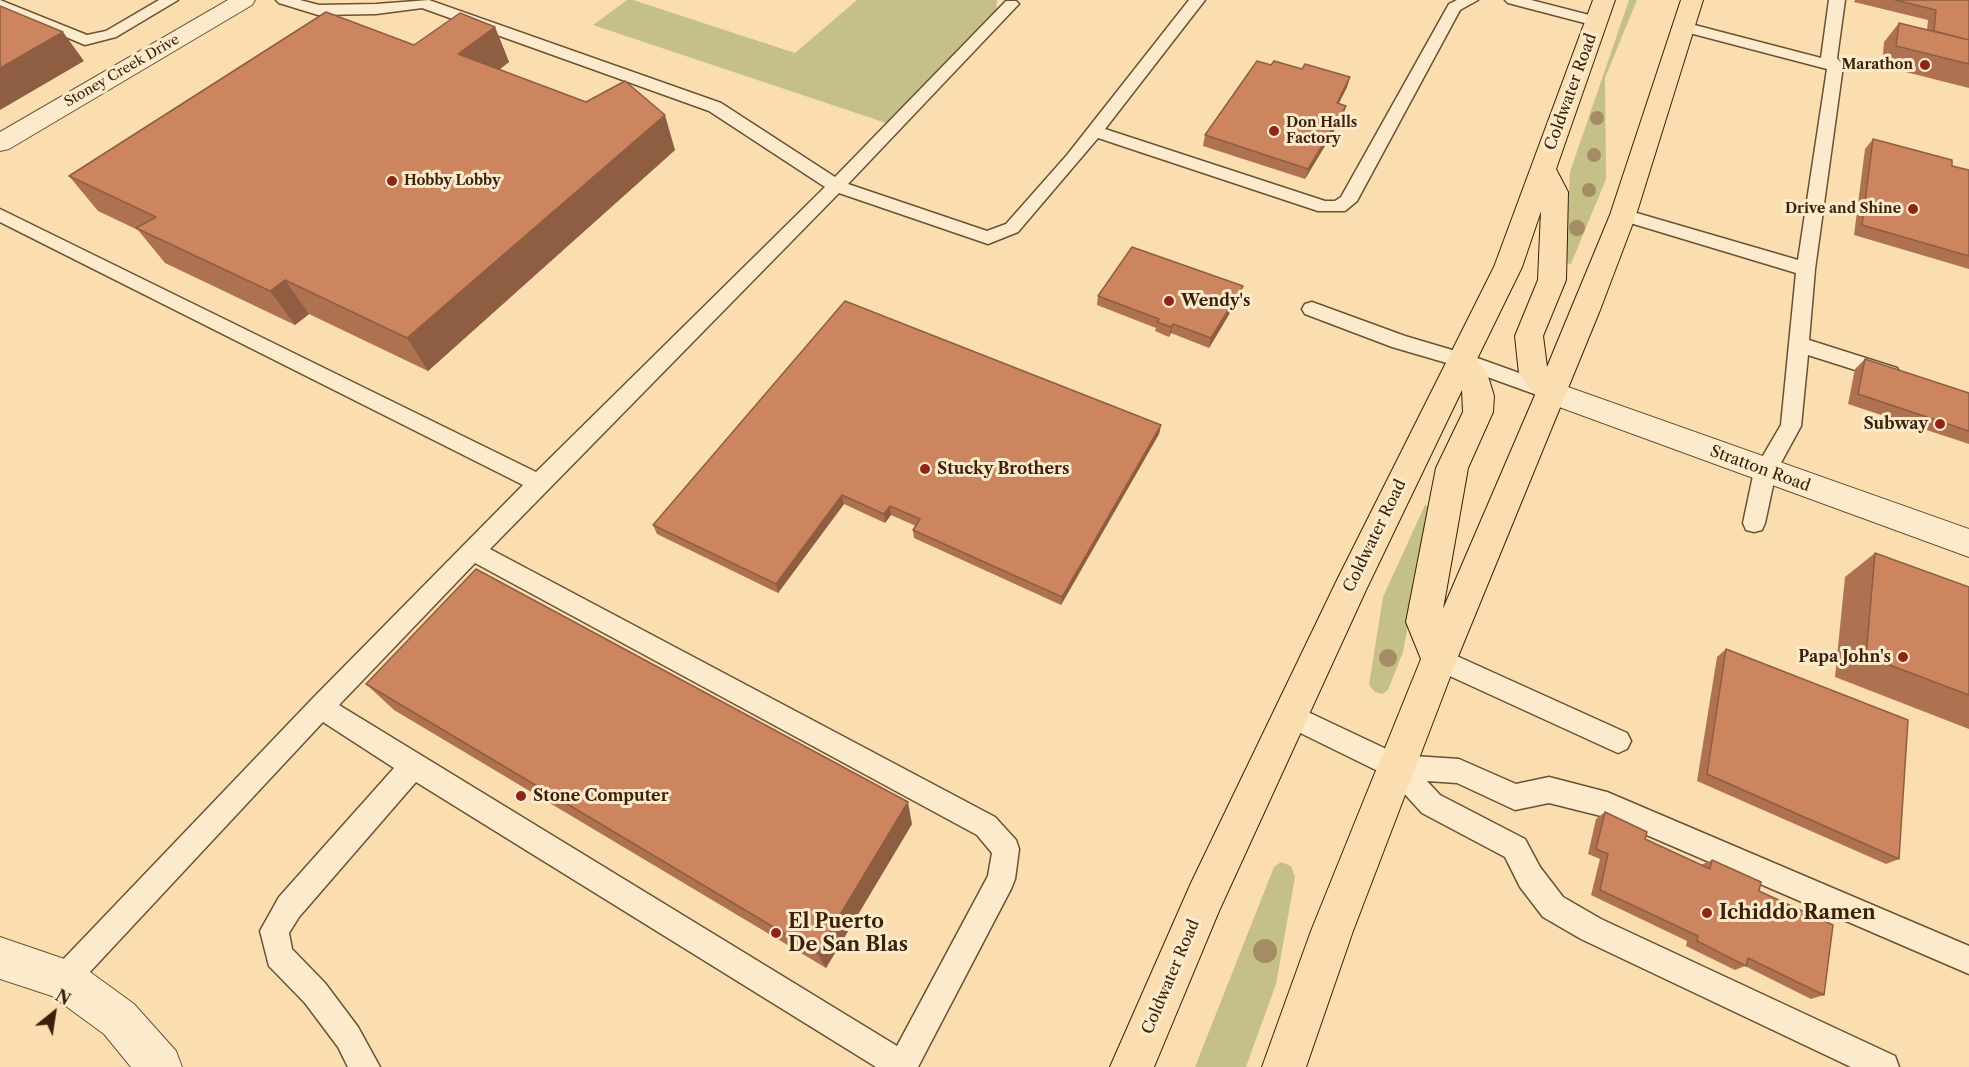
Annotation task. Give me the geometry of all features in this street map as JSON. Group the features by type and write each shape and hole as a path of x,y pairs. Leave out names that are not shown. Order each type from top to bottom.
{"main road":[{"path":"1284,1067 1332,930 1439,659 1623,215 1692,0"},
{"name":"Coldwater Road","path":"1132,1067 1206,897 1349,590 1508,267 1600,10"},
{"path":"1544,168 1555,192 1552,280 1529,336 1534,374 1551,392"},
{"path":"1439,659 1423,622 1452,468 1478,412 1479,396 1473,376 1462,360"}],"street":[{"name":"Stoney Creek Drive","path":"0,143 244,0"},
{"name":"Stratton Road","path":"1551,392 1969,543"},
{"path":"0,958 64,979 119,1019 160,1067"}],"lane":[{"path":"0,4 85,40 111,34 170,0"},
{"path":"284,0 318,10 376,9 423,3 715,107 836,186 988,238 1012,228 1095,131 1197,0"},
{"path":"1095,131 1324,207 1339,207 1348,201 1454,7 1470,0"},
{"path":"1513,0 1600,10"},
{"path":"1754,523 1765,471 1791,426 1806,269 1835,66 1829,59 1837,0"},
{"path":"64,979 321,707 539,483 836,186 1011,4"},
{"path":"1683,27 1835,66"},
{"path":"0,215 539,483"},
{"path":"1623,215 1806,269"},
{"path":"1312,309 1399,342 1462,360 1551,392"},
{"path":"1800,345 1912,380"},
{"path":"321,707 902,1067 1001,879 1006,849 986,826 473,551"},
{"path":"1439,659 1618,741"},
{"path":"1290,716 1397,767 1459,771 1515,797 1549,790 1607,805 1969,960"},
{"path":"365,1067 348,1037 315,993 279,956 274,931 289,907 413,766"},
{"path":"1397,767 1431,804 1515,848 1530,877 1553,907 1591,929 1884,1067"}],"shaded area":[{"path":"627,0 633,0 795,53 857,0 997,0 996,12 886,123 593,25"},
{"path":"1629,0 1637,0 1605,78 1606,179 1571,264 1565,263 1570,172"},
{"path":"1425,505 1431,507 1403,652 1388,690 1382,694 1375,692 1369,685 1383,597"},
{"path":"1281,862 1291,866 1295,877 1276,984 1246,1067 1195,1067 1274,867"}],"building":[{"path":"1895,0 1969,0 1969,40 1934,31 1936,10"},
{"path":"0,6 63,32 0,68"},
{"name":"Hobby Lobby","path":"326,12 414,45 460,13 495,27 458,54 586,102 625,81 665,115 407,338 285,280 270,291 136,228 156,217 69,176"},
{"path":"1899,23 1969,40 1969,64 1896,46"},
{"name":"Don Halls Factory","path":"1257,61 1271,65 1274,61 1302,69 1305,64 1350,77 1337,103 1346,106 1308,169 1205,135"},
{"name":"Drive and Shine","path":"1873,139 1952,160 1952,166 1969,170 1969,256 1862,225"},
{"name":"Wendy's","path":"1132,247 1243,286 1211,338 1173,324 1171,327 1157,322 1159,319 1098,296"},
{"name":"Stucky Brothers","path":"845,301 1161,425 1062,597 913,530 920,519 890,506 884,514 842,495 776,584 653,525"},
{"name":"Subway","path":"1865,359 1969,393 1969,431 1858,394"},
{"path":"1875,553 1969,587 1969,695 1866,656"},
{"path":"476,569 908,802 817,953 366,684"},
{"path":"1726,649 1908,720 1899,859 1707,774"},
{"name":"Ichiddo Ramen","path":"1605,812 1647,832 1645,839 1710,869 1712,860 1761,882 1759,891 1833,925 1824,995 1748,958 1746,966 1697,941 1698,936 1600,890 1608,854 1596,849"}],"place":[{"name":"Marathon","path":"1925,65"},
{"name":"Don Halls Factory","path":"1274,131"},
{"name":"Hobby Lobby","path":"392,181"},
{"name":"Drive and Shine","path":"1913,209"},
{"name":"Wendy's","path":"1169,301"},
{"name":"Subway","path":"1940,424"},
{"name":"Stucky Brothers","path":"925,469"},
{"name":"Papa John's","path":"1903,657"},
{"name":"Stone Computer","path":"521,796"},
{"name":"Ichiddo Ramen","path":"1707,913"},
{"name":"El Puerto De San Blas","path":"776,933"}]}
